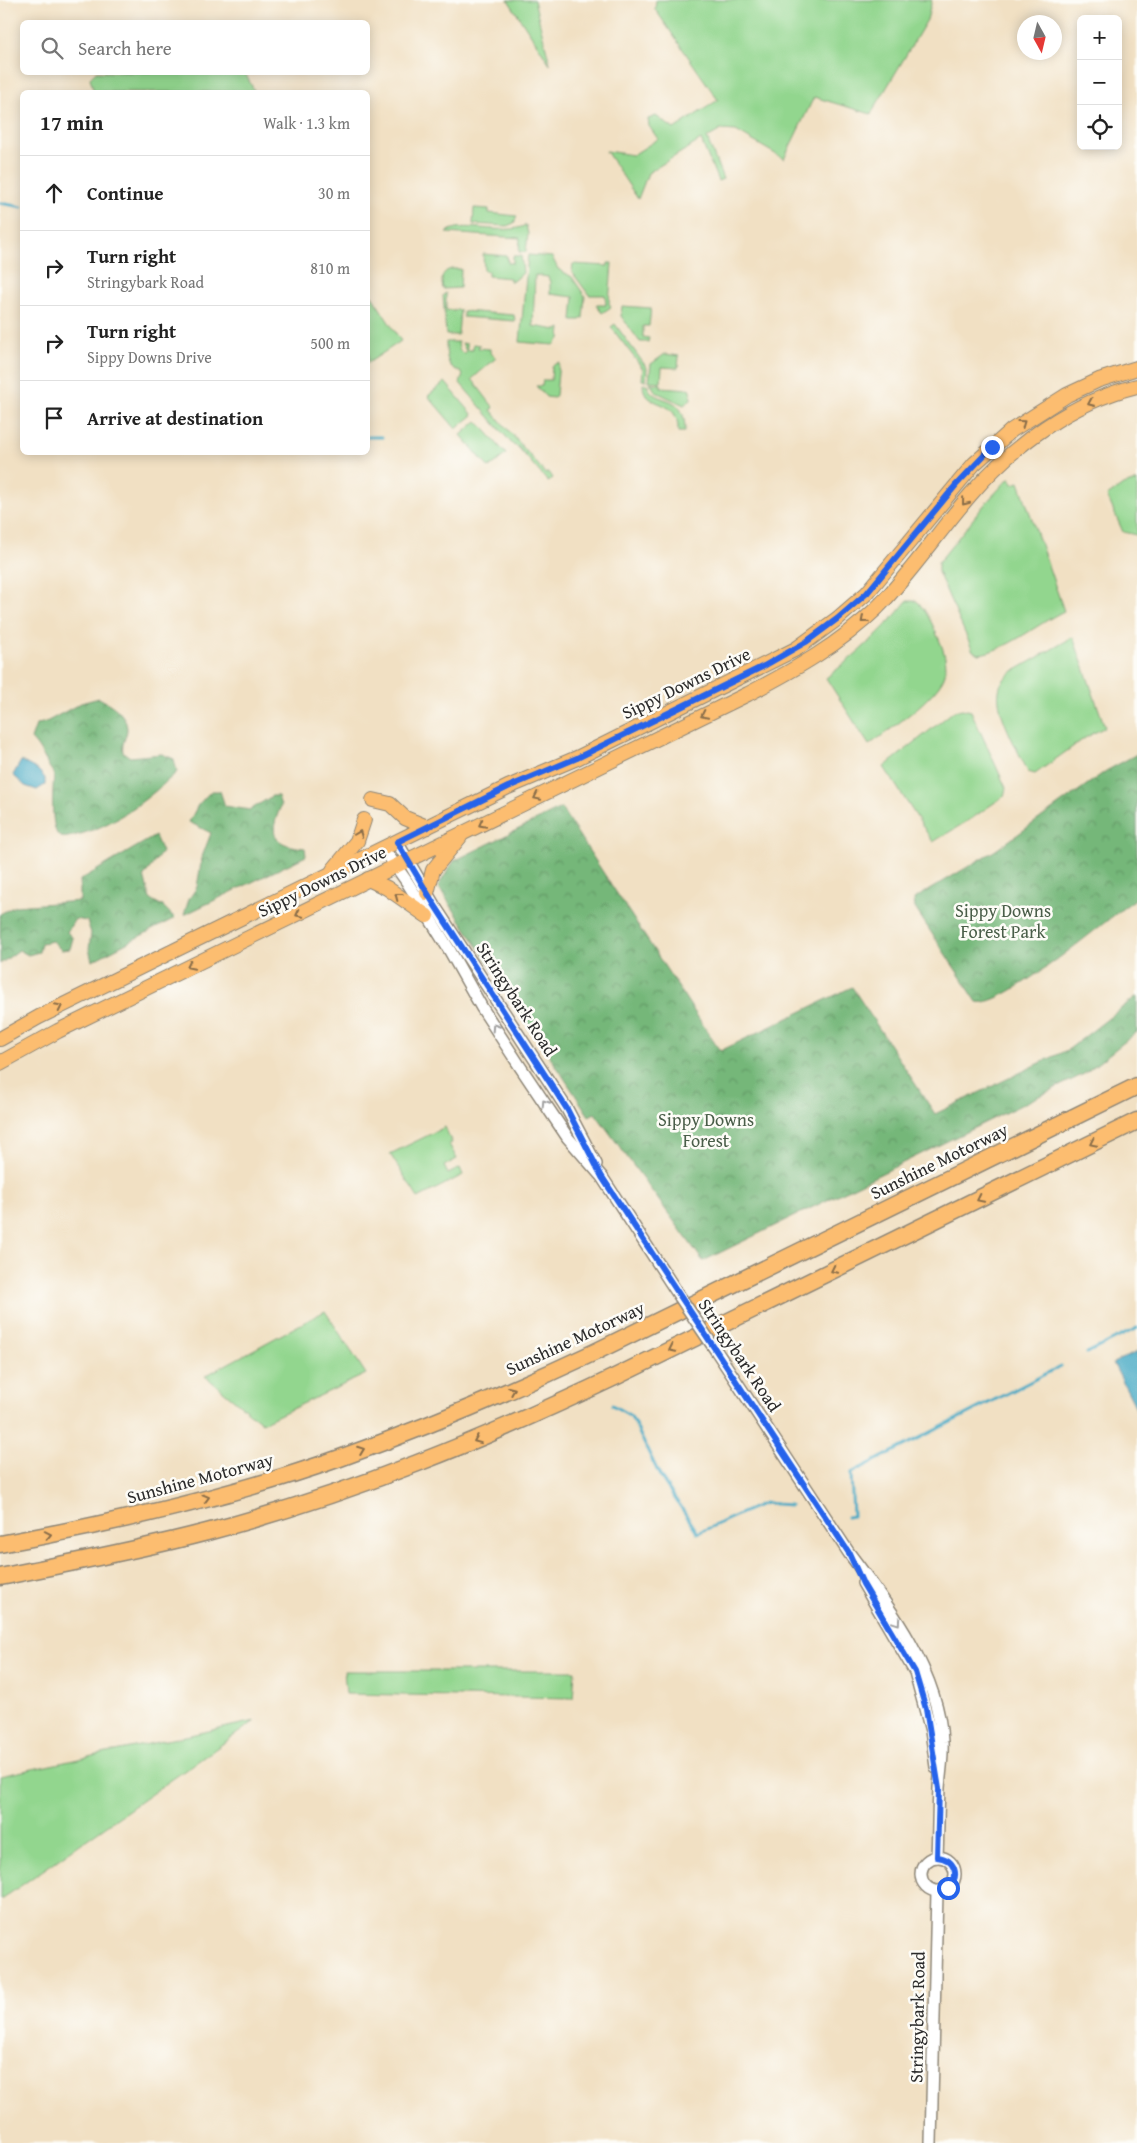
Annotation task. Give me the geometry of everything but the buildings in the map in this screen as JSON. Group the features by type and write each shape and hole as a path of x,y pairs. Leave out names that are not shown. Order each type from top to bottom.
{"highway":[{"name":"Sunshine Motorway","path":"0,1544 123,1519 272,1480 339,1458 454,1414 518,1388 595,1352 1133,1087"},
{"path":"0,1577 141,1548 209,1531 310,1501 418,1463 550,1408 1137,1122"}],"main road":[{"name":"Sippy Downs Drive","path":"0,1039 39,1017 383,848 508,787 577,758 796,649 837,619 867,593 974,464 1012,430 1067,395 1099,380 1137,368"},
{"name":"Sippy Downs Drive","path":"0,1063 58,1031 462,835 779,678 814,658 863,621 885,599 970,495 1004,459 1040,431 1063,417 1104,397 1137,386"},
{"path":"373,800 390,804 405,818 427,827"},
{"path":"329,875 357,841 364,820"},
{"path":"428,893 433,870 462,835"},
{"path":"368,880 387,888 427,916"}],"street":[{"name":"Stringybark Road","path":"397,842 402,863 427,916 450,951 482,1008 562,1129 602,1177"},
{"name":"Stringybark Road","path":"383,848 402,863 428,893 567,1109 602,1177 849,1553 863,1584 915,1672 931,1731 939,1789 937,1857"},
{"path":"937,1857 948,1860 956,1874 952,1884 943,1891 938,1892 923,1883 921,1872 926,1861 937,1857"},
{"name":"Stringybark Road","path":"931,2143 938,1892"}],"green space":[{"path":"508,0 534,0 550,64"},
{"path":"656,0 932,0 927,20 871,114 814,97 784,159 736,131 721,130 707,138 723,179 718,181 701,140 648,173 638,199 606,151 633,155 658,139 649,126 648,119 656,116 674,129 718,100 655,9"},
{"path":"93,75 246,75 254,90 93,90 90,78"},
{"path":"474,208 489,209 489,213 517,216 514,223 507,226 473,224"},
{"path":"526,225 528,234 526,252 519,252 520,238 446,233 453,229 461,228 506,229"},
{"path":"483,254 507,256 508,263 513,263 513,256 521,256 523,273 514,281 510,281 510,278 488,276 488,271 484,271"},
{"path":"528,255 552,257 558,269 572,277 585,296 583,318 572,320 574,297 550,294 548,277 535,275 533,326 557,330 561,328 560,339 554,345 520,342"},
{"path":"608,263 612,263 609,303 611,307 602,313 596,305 606,305 605,295 589,295 572,272 573,264 608,266"},
{"path":"461,269 460,288 443,289 443,276 448,270"},
{"path":"370,293 401,341 370,362"},
{"path":"446,293 446,310 460,310 458,335 446,335 443,295"},
{"path":"622,306 651,308 649,326 643,326 643,337 649,338 648,342 640,342 621,316"},
{"path":"463,311 514,315 515,321 463,317"},
{"path":"615,324 647,368 646,381 642,380 643,369 611,327"},
{"path":"446,342 458,342 459,349 463,354 466,351 462,343 467,344 467,350 473,350 473,344 480,345 478,348 490,349 490,352 496,358 472,379 494,408 491,410 546,474 549,472 553,478 548,482 518,447 513,445 460,383 463,375 449,363"},
{"path":"665,354 679,356 678,368 662,367 661,382 649,381 651,364"},
{"path":"559,362 556,395 554,398 546,397 536,386 542,386 543,380 551,380 552,366"},
{"path":"445,382 473,415 456,429 428,396"},
{"path":"650,383 661,384 661,387 690,389 691,399 684,405 656,392"},
{"path":"643,384 647,384 650,391 669,400 680,409 684,418 685,432 678,432 677,420 673,413 668,408 649,398"},
{"path":"477,421 506,454 489,468 461,435"},
{"path":"1010,477 1013,484 1019,482 1064,611 1012,642 990,652 979,654 973,651 938,572 938,563 985,504"},
{"path":"1137,481 1136,535 1123,532 1107,496 1123,485"},
{"path":"907,601 917,601 931,622 944,655 945,674 941,683 924,702 869,745 826,678 869,642"},
{"path":"1073,637 1105,727 1085,738 1035,774 1028,772 1004,721 999,700 1001,685 1012,672"},
{"path":"99,698 113,707 124,718 127,729 123,752 130,757 162,754 174,759 177,772 142,802 115,819 87,832 69,837 61,837 55,830 54,823 54,774 31,739 36,725 48,721 81,703"},
{"path":"962,709 971,711 1006,788 1004,796 933,842 884,767 954,711"},
{"name":"Sippy Downs Forest Park","path":"1137,754 1137,898 1032,977 991,1000 977,1002 915,908 914,899 996,850 1106,771"},
{"path":"211,791 220,791 225,806 250,810 272,796 278,796 281,806 275,824 274,831 276,837 286,844 305,848 306,856 184,915 189,899 197,887 202,857 211,833 189,822 198,805"},
{"name":"Sippy Downs Forest","path":"561,808 720,1051 852,987 935,1114 1069,1049 1137,996 1137,1032 1084,1074 703,1261 595,1113 589,1116 438,886 454,861"},
{"path":"155,836 162,852 144,876 150,899 163,906 175,918 92,961 89,949 91,933 87,921 75,919 67,932 73,938 70,949 61,950 53,941 41,943 39,952 28,955 19,950 0,964 0,914 15,906 80,901 80,880"},
{"path":"445,1127 452,1143 449,1144 457,1159 444,1166 448,1174 460,1168 463,1175 418,1198 390,1154"},
{"path":"325,1311 366,1374 262,1423 205,1376"},
{"path":"344,1671 575,1671 573,1698 346,1694"},
{"path":"255,1721 2,1899 0,1899 0,1776"}],"water":[{"path":"21,761 38,770 45,778 45,785 37,790 25,786 13,775"},
{"path":"1137,1352 1137,1410 1113,1363"}],"waterway":[{"path":"0,203 20,207"},
{"path":"370,437 382,437"},
{"path":"1087,1353 1137,1328"},
{"path":"847,1517 853,1516 851,1473 1061,1366"},
{"path":"612,1405 631,1416 660,1476 698,1533 764,1503 790,1505"}],"route":[{"path":"948,1888 955,1880 956,1874 948,1860 937,1857 939,1789 931,1731 915,1672 863,1584 849,1553 602,1177 567,1109 434,904 397,842 508,787 577,758 764,666 806,642 867,593 956,485 992,447"}]}
